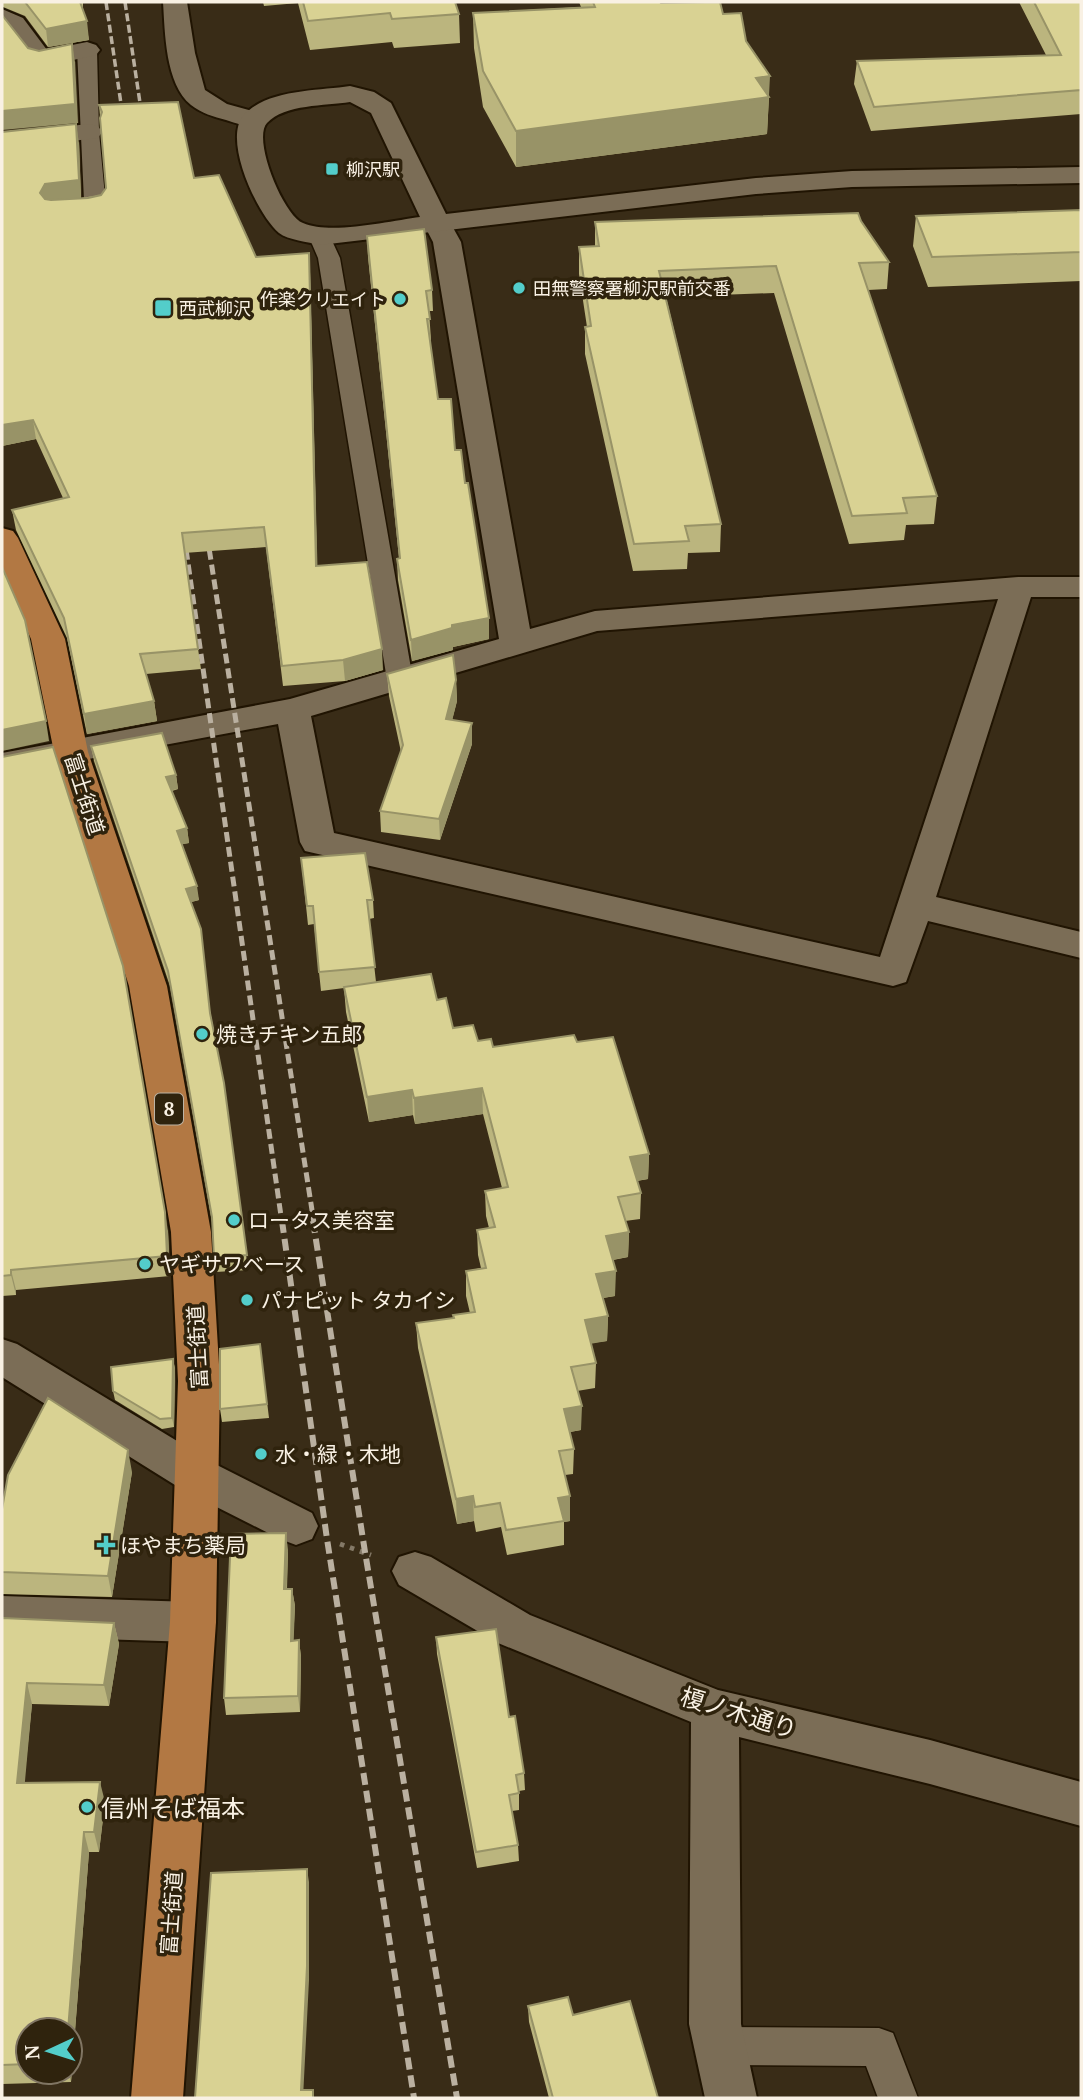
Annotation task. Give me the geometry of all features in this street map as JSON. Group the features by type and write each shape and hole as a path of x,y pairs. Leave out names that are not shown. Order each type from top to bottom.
{"main road":[{"name":"富士街道","path":"2,538 48,639 71,752 148,986 191,1232 200,1381 199,1477 193,1622 157,2098"}],"street":[{"path":"175,2 189,80 196,97 215,108 254,120"},
{"path":"2,17 14,23 41,59 86,50"},
{"path":"516,643 447,243 436,222 382,109 365,98 350,94 276,105 254,120 248,138 262,188 290,228 320,237 436,222 756,186 852,179 1081,176"},
{"path":"2,141 89,132"},
{"path":"293,710 318,842 892,973 1018,587"},
{"path":"2,764 293,710 595,621 1018,587 1081,587"},
{"path":"914,905 1081,946"},
{"path":"2,1356 199,1477 296,1526"},
{"name":"榎ノ木通り","path":"415,1571 514,1629 715,1710 930,1762 1081,1804"},
{"path":"2,1616 193,1622"},
{"path":"715,1710 715,2024 731,2098"}],"lane":[{"path":"56,211 95,206 86,50"},
{"path":"320,237 329,258 400,680"},
{"path":"720,2046 879,2047 898,2098"}],"path":[{"path":"296,1526 415,1571"}],"building":[{"path":"25,2 80,2 87,21 46,29"},
{"path":"303,2 455,2 459,14 392,19 390,13 308,21"},
{"path":"593,2 720,2 723,14 741,13 746,41 770,76 756,78 769,97 516,131 483,71 473,13 595,7"},
{"path":"1034,2 1081,2 1081,90 874,107 857,61 1061,55"},
{"path":"2,15 28,48 39,51 72,44 75,104 2,111"},
{"path":"178,102 194,178 219,175 256,257 309,253 316,566 367,562 382,649 343,660 282,666 264,527 182,533 198,649 140,654 154,701 84,714 64,618 12,510 69,497 33,420 2,425 2,132 76,124 79,180 45,184 40,193 45,199 51,200 88,198 101,195 106,188 100,118 102,112 99,105"},
{"path":"1081,210 1081,252 932,257 916,216"},
{"path":"858,213 889,262 859,263 937,496 903,498 907,513 852,516 776,266 659,271 721,524 685,526 689,541 634,544 585,327 591,326 579,247 599,246 595,222"},
{"path":"424,229 432,290 426,291 430,319 427,319 438,399 451,399 455,450 461,450 465,483 468,483 489,618 452,625 452,628 411,640 397,559 400,558 367,236"},
{"path":"2,567 25,620 46,721 2,730"},
{"path":"453,655 456,680 446,719 472,723 439,819 380,811 403,745 387,674"},
{"path":"162,733 176,775 166,777 187,828 177,831 197,886 186,889 201,929 210,1013 224,1083 247,1255 214,1258 212,1217 168,971 91,746"},
{"path":"53,747 123,966 165,1212 167,1256 11,1270 11,1275 2,1276 2,757"},
{"path":"365,853 373,900 367,900 375,967 319,972 313,906 307,906 301,858"},
{"path":"431,974 437,1000 446,998 453,1028 473,1025 478,1041 491,1039 493,1047 574,1035 577,1042 613,1037 649,1154 630,1157 641,1193 618,1197 629,1232 606,1236 616,1271 596,1274 608,1316 585,1320 596,1363 571,1367 582,1406 564,1409 574,1449 559,1451 570,1496 558,1498 564,1521 506,1530 500,1503 475,1507 473,1496 456,1499 416,1323 475,1312 466,1271 486,1268 477,1230 495,1227 485,1191 508,1187 482,1088 414,1098 412,1090 367,1097 344,987"},
{"path":"260,1344 267,1404 220,1409 220,1349"},
{"path":"173,1359 172,1418 160,1419 113,1391 111,1367"},
{"path":"48,1398 128,1450 108,1576 2,1572 2,1509 8,1475"},
{"path":"286,1533 284,1589 292,1589 291,1641 299,1640 298,1696 224,1698 231,1534"},
{"path":"2,1618 114,1623 104,1685 27,1683 17,1783 100,1782 94,1832 84,1832 69,2016 14,2016 14,2065 2,2065"},
{"path":"496,1629 509,1717 515,1716 524,1773 516,1775 519,1793 509,1795 518,1845 476,1852 436,1637"},
{"path":"307,1869 307,1966 301,2090 313,2090 313,2098 195,2098 211,1873"},
{"path":"568,1997 573,2015 630,2001 658,2098 553,2098 528,2006"}],"railway":[{"path":"106,2 124,124"},
{"path":"125,2 143,123"},
{"path":"206,531 207,537"},
{"path":"184,533 185,537"},
{"path":"184,535 282,1223"},
{"path":"207,535 314,1223"},
{"path":"282,1221 327,1539 414,2098"},
{"path":"313,1221 365,1552 457,2098"}],"place":[{"name":"柳沢駅","path":"332,169"},
{"name":"田無警察署柳沢駅前交番","path":"519,288"},
{"name":"作楽クリエイト","path":"400,299"},
{"name":"西武柳沢","path":"163,308"},
{"name":"焼きチキン五郎","path":"202,1034"},
{"name":"ロータス美容室","path":"234,1220"},
{"name":"ヤギサワベース","path":"145,1264"},
{"name":"パナピット タカイシ","path":"247,1300"},
{"name":"水・緑・木地","path":"261,1454"},
{"name":"ほやまち薬局","path":"106,1545"},
{"name":"信州そば福本","path":"87,1807"}]}
